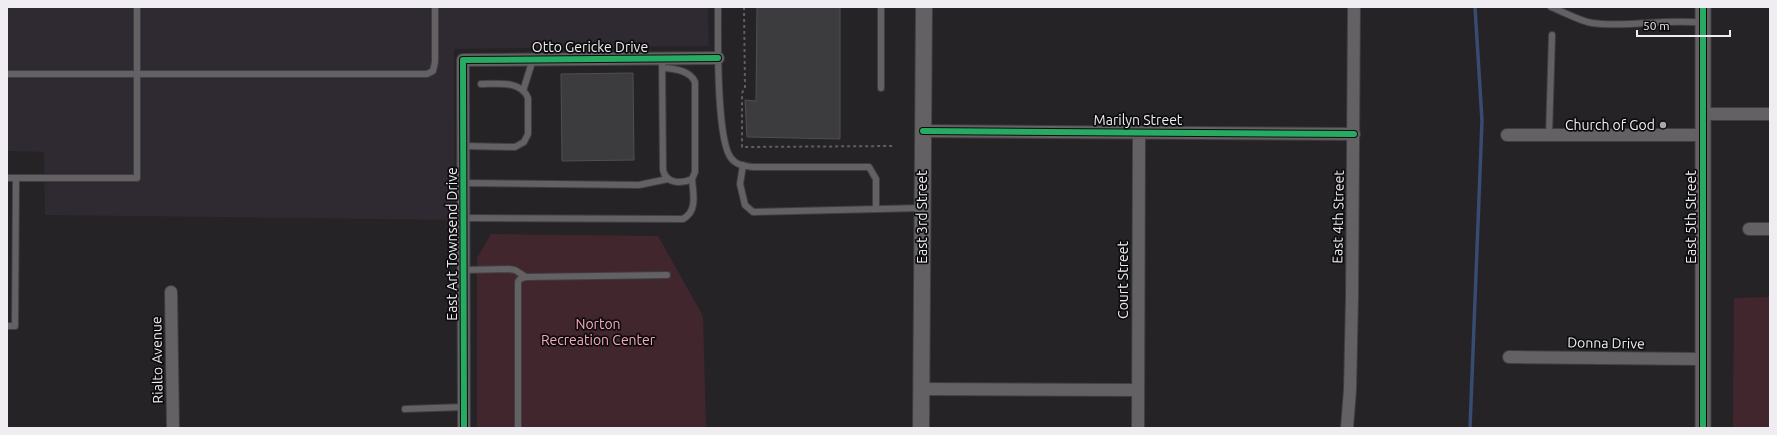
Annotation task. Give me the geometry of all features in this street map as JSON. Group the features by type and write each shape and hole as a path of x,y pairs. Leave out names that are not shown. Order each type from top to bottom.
{"main road":[{"name":"East 3rd Street","path":"921,428 924,7"}],"street":[{"name":"East 4th Street","path":"1347,428 1350,390 1354,134 1354,7"},
{"name":"East 5th Street","path":"1703,7 1703,428"},
{"name":"Otto Gericke Drive","path":"463,60 533,59 662,63 718,58"},
{"name":"East Art Townsend Drive","path":"463,60 464,428"},
{"path":"1703,114 1770,114"},
{"name":"Marilyn Street","path":"922,131 1354,134"},
{"name":"Court Street","path":"1138,428 1139,132"},
{"path":"1507,135 1703,135"},
{"path":"1749,229 1770,229"},
{"name":"Rialto Avenue","path":"171,292 173,428"},
{"name":"Donna Drive","path":"1509,357 1703,360"},
{"path":"921,390 1138,390"}],"lane":[{"path":"7,178 137,178 137,7"},
{"path":"7,74 427,74 433,71 435,62 435,7"},
{"path":"718,7 718,58 722,136 730,157 736,164 753,167 869,167 876,179 876,208"},
{"path":"881,7 881,88"},
{"path":"1551,7 1591,23 1631,24 1688,21 1703,23"},
{"path":"1549,135 1552,35"},
{"path":"523,91 533,59"},
{"path":"464,218 683,219 689,216 694,207 692,179 695,172 694,82 688,73 662,63 663,170 668,179"},
{"path":"463,146 515,147 524,142 528,134 528,98 523,91 508,84 481,84"},
{"path":"743,165 740,184 746,205 753,212 922,208"},
{"path":"7,326 15,326 16,178"},
{"path":"463,183 639,185 668,179 675,182 684,182 692,179"},
{"path":"464,270 509,269 515,270 526,277"},
{"path":"518,428 518,282 520,279 526,277 667,275"},
{"path":"405,409 464,407"}],"path":[{"path":"744,7 745,88 742,93 742,147 895,146"}],"shaded area":[{"path":"7,7 708,7 709,46 454,49 455,220 45,215 44,152 7,151"}],"green space":[{"name":"Norton Recreation Center","path":"491,234 658,236 703,316 706,428 477,428 477,258"},
{"path":"1770,297 1770,428 1733,428 1734,298"}],"building":[{"path":"757,7 840,7 840,139 747,137 745,100 756,101"},
{"path":"633,73 634,160 562,161 561,74"}],"waterway":[{"path":"1470,428 1482,121 1475,7"}],"cycle path":[{"path":"1703,7 1703,428"},
{"path":"464,428 463,60 718,58"},
{"path":"923,131 1354,134"}],"place":[{"name":"Church of God","path":"1663,125"}]}
